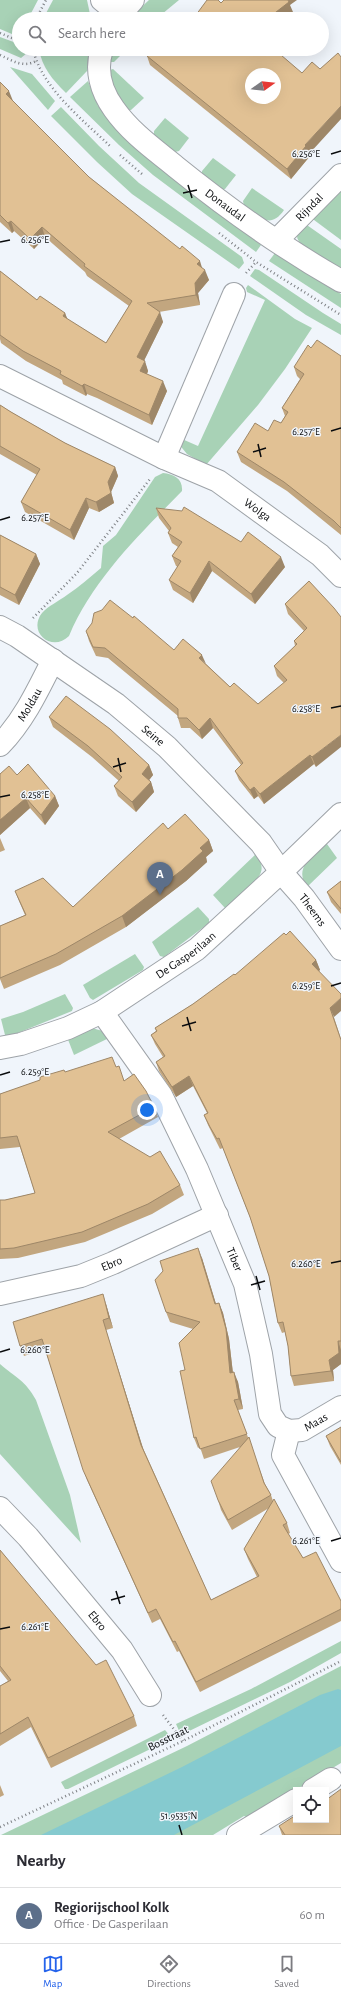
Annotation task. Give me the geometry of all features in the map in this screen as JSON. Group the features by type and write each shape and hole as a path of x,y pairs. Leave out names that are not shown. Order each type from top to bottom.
{"street":[{"path":"102,0 123,11"},
{"name":"Donaudal","path":"101,56 99,70 102,87 114,109 137,136 201,187 310,264 341,281"},
{"name":"Rijndal","path":"277,240 341,175"},
{"path":"164,458 234,294"},
{"name":"Wolga","path":"0,376 164,458 218,481 320,555 341,576"},
{"name":"Seine","path":"9,631 116,704 167,747 261,843 282,872"},
{"name":"Moldau","path":"0,745 10,735 32,702 53,660"},
{"name":"De Gasperilaan","path":"0,1048 21,1044 68,1028 102,1012 197,950 282,872 341,814"},
{"name":"Theems","path":"282,872 304,898 341,949"},
{"name":"Tiber","path":"102,1012 161,1095 198,1169 245,1284 261,1354 270,1414 278,1426 288,1431"},
{"name":"Ebro","path":"0,1294 81,1276 113,1263 217,1215"},
{"name":"Maas","path":"288,1431 302,1430 341,1407"},
{"path":"288,1431 283,1455 341,1561"},
{"name":"Ebro","path":"0,1508 28,1537 122,1650 150,1695"},
{"path":"318,1787 331,1779"},
{"path":"238,1835 293,1802"}],"path":[{"path":"40,12 46,0"},
{"path":"0,33 12,38"},
{"path":"0,55 18,64 28,65 36,61"},
{"path":"234,294 242,277 277,240"},
{"path":"9,631 47,602 77,573 140,494 164,458"},
{"name":"Bosstraat","path":"0,1827 183,1741 341,1661"},
{"path":"150,1695 183,1741"}],"green space":[{"path":"0,0 38,0 32,12 12,12 12,34 0,29"},
{"path":"53,0 87,0 90,12 47,12"},
{"path":"149,0 179,0 164,12 136,12"},
{"path":"0,37 12,41 12,54 0,49"},
{"path":"40,56 88,56 87,71 66,93 45,68"},
{"path":"110,56 120,56 114,62 109,62"},
{"path":"10,67 32,74 55,101 48,110"},
{"path":"113,69 144,98 131,110 126,111 113,89 110,70"},
{"path":"88,81 98,106 124,137 261,245 256,252 153,175 119,145 70,97"},
{"path":"61,107 99,146 139,183 242,257 244,263 239,269 132,194 97,162 51,116"},
{"path":"165,118 189,138 179,151 175,152 154,135 154,131"},
{"path":"213,158 236,175 225,189 222,190 202,175 202,171"},
{"path":"341,184 341,240 310,217"},
{"path":"252,188 284,210 279,216 274,219 265,220 244,206 243,201"},
{"path":"304,223 341,249 341,270 302,246 298,241 297,236 299,229"},
{"path":"275,253 341,294 341,308 269,261"},
{"path":"255,269 259,270 341,324 341,335 306,315 250,276"},
{"path":"248,285 295,319 312,328 285,369 258,405 206,465 187,454 178,443 182,439 198,446 265,300 247,292 246,288"},
{"path":"163,473 177,478 181,483 182,491 134,541 104,576 79,615 69,636 62,641 56,642 49,641 44,638 39,633 38,620 44,610 76,589 101,568 103,546 116,535 155,477"},
{"path":"324,844 327,844 337,858 307,887 303,880 303,868 309,858"},
{"path":"256,854 260,860 262,870 259,876 245,892 225,908 213,895"},
{"path":"198,907 209,919 209,923 164,957 160,956 152,942"},
{"path":"135,954 144,967 143,970 93,1000 90,998 83,985"},
{"path":"65,994 73,1008 72,1011 8,1037 5,1035 1,1019 23,1012"},
{"path":"92,1028 106,1032 109,1038 74,1055 67,1037"},
{"path":"0,1364 28,1388 36,1400 70,1495 81,1543 0,1454"},
{"path":"341,1641 341,1653 290,1682 181,1735 176,1724 251,1689"},
{"path":"341,1666 341,1763 300,1787 293,1787 293,1791 248,1818 244,1816 213,1835 1,1835 187,1746"},
{"path":"165,1730 170,1736 169,1740 68,1789 65,1789 61,1782"}],"water":[{"path":"338,1689 341,1690 341,1746 174,1835 41,1835 182,1767 320,1695"}],"building":[{"path":"207,0 218,0 221,3 224,0 288,0 289,2 276,12 198,12"},
{"path":"338,53 341,57 341,106 305,145 306,146 287,169 147,56 282,56 302,73 312,62 320,69"},
{"path":"0,82 9,91 6,94 89,177 180,249 182,246 200,261 197,264 205,270 195,283 196,295 147,303 160,312 137,357 145,361 140,371 163,381 149,415 84,384 82,386 60,374 61,371 23,351 0,335 0,271 37,300 40,296 65,313 63,316 106,343 132,301 84,266 85,264 42,227 30,239 11,221 8,223 0,215"},
{"path":"317,340 341,356 341,528 284,482 237,452 255,423 268,431 274,420 281,423 288,412 282,408 304,374 294,367 308,345 311,348"},
{"path":"0,405 65,443 115,467 108,482 111,493 96,502 86,498 70,530 21,502 40,469 0,446"},
{"path":"184,507 241,542 248,532 281,557 251,594 209,561 190,593 169,580 181,561 172,556 182,542 168,533 171,528 156,508 182,511"},
{"path":"0,535 36,554 15,595 0,587"},
{"path":"309,581 341,617 341,735 312,757 310,755 260,794 254,787 250,790 235,771 243,763 210,718 199,730 187,718 178,718 178,709 105,648 93,647 86,631 92,623 94,613 102,610 110,600 133,618 134,616 174,650 183,639 202,655 199,658 230,687 234,683 258,704 287,680 274,666 297,644 294,641 307,628 285,604"},
{"path":"66,696 110,729 149,765 142,774 151,782 132,802 114,786 122,777 88,746 49,717"},
{"path":"28,764 55,796 41,815 26,798 0,820 0,774 9,766 17,775"},
{"path":"185,814 209,840 200,848 203,851 182,870 122,916 56,954 0,978 0,926 26,915 15,891 43,878 73,907 163,823 168,829"},
{"path":"341,881 341,909 327,892"},
{"path":"290,931 316,960 312,964 341,994 341,998 330,1008 341,1040 341,1341 338,1341 339,1353 329,1360 331,1371 291,1376 288,1346 283,1322 278,1323 269,1276 250,1217 219,1138 217,1139 204,1115 208,1113 189,1076 172,1087 156,1062 165,1056 151,1035 157,1031 155,1028 193,1004 234,974 235,975 284,933 286,935"},
{"path":"112,1057 116,1067 119,1066 124,1081 134,1074 146,1091 154,1107 108,1132 150,1157 160,1151 180,1185 148,1204 82,1232 14,1248 0,1249 0,1200 35,1193 17,1136 0,1138 0,1094 40,1080 40,1077 64,1070 65,1072"},
{"path":"198,1248 215,1304 219,1303 226,1329 230,1373 234,1372 239,1399 234,1400 247,1434 200,1449 196,1437 194,1438 180,1371 185,1370 179,1343 200,1322 166,1312 155,1280 163,1271 160,1261"},
{"path":"103,1294 109,1318 103,1320 141,1445 211,1600 259,1576 244,1549 274,1499 287,1523 283,1525 303,1558 316,1552 341,1601 341,1609 196,1682 175,1641 173,1642 156,1609 148,1613 83,1470 42,1339 20,1346 13,1322"},
{"path":"341,1427 341,1462 326,1436"},
{"path":"249,1437 264,1483 271,1495 228,1520 211,1481"},
{"path":"0,1550 96,1665 106,1660 134,1716 48,1758 28,1717 0,1734 0,1686 11,1680 0,1666"},
{"path":"341,1789 341,1835 285,1835 279,1826 293,1817 293,1823 329,1823 329,1798"}],"place":[{"name":"Regiorijschool Kolk","path":"160,895"}]}
